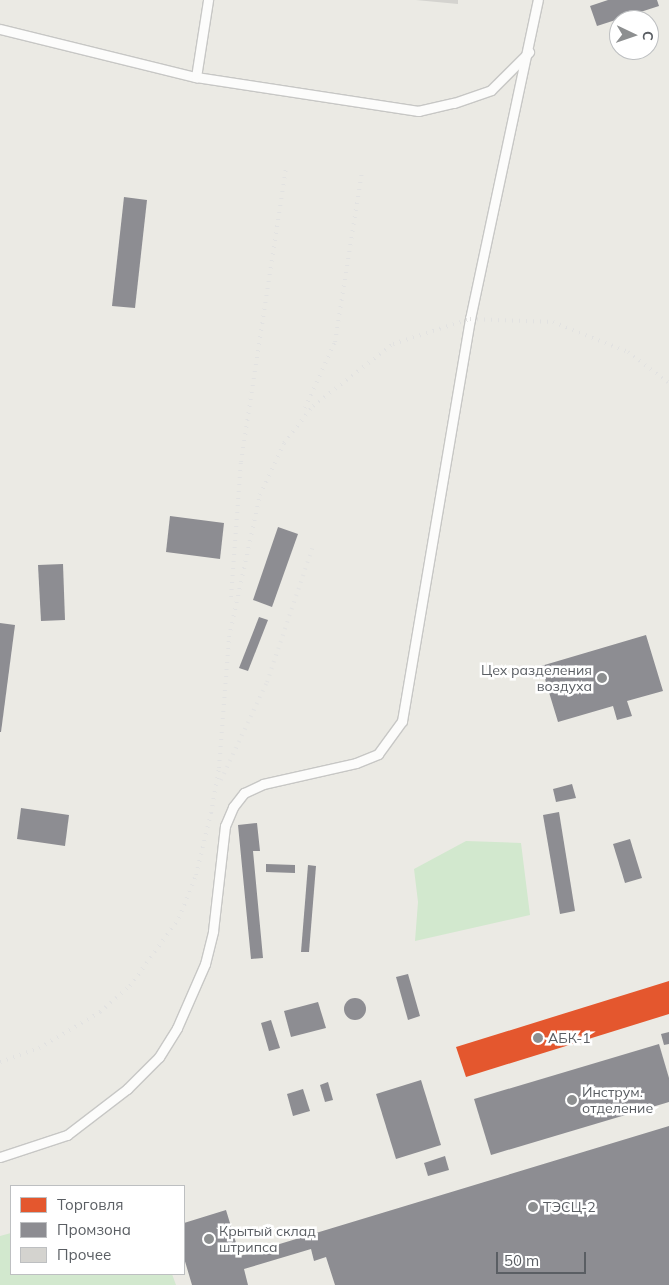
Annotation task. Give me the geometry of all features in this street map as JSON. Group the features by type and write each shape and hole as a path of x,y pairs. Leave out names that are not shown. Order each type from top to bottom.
{"street":[{"path":"196,77 208,0"},
{"path":"0,1157 67,1136 127,1089 159,1057 177,1028 205,964 213,931 226,826 233,807 244,793 263,784 356,763 378,754 402,721 470,319 529,52 538,0"},
{"path":"0,29 196,77 418,111 454,103 491,90 529,52"}],"green space":[{"path":"466,841 521,843 530,915 415,941 418,902 414,869"},
{"path":"10,1233 10,1275 172,1275 176,1285 0,1285 0,1236"}],"building: Торговля":[{"name":"АБК-1","path":"669,981 669,1014 466,1077 456,1047"}],"building: Промзона":[{"path":"608,0 657,0 659,6 647,10 609,10 609,22 597,26 590,6"},
{"path":"124,197 147,200 135,308 112,306"},
{"path":"170,516 224,523 220,559 166,552"},
{"path":"278,527 298,534 272,607 253,600"},
{"path":"63,564 65,620 41,621 38,565"},
{"path":"259,617 268,620 248,671 239,668"},
{"path":"0,623 15,625 1,732 0,732"},
{"name":"Цех разделения воздуха","path":"646,635 663,691 627,701 632,716 617,720 613,706 558,722 541,666"},
{"path":"572,784 576,798 556,802 553,789"},
{"path":"21,808 69,815 65,846 17,839"},
{"path":"559,812 575,911 560,914 543,815"},
{"path":"257,823 260,851 253,851 263,958 251,959 238,825"},
{"path":"630,839 642,878 625,883 613,844"},
{"path":"266,864 295,865 295,873 266,872"},
{"path":"308,865 316,866 309,952 301,952"},
{"path":"408,974 420,1016 408,1020 396,977"},
{"path":"355,998 363,1001 366,1009 363,1017 355,1020 347,1017 344,1009 347,1001"},
{"path":"318,1002 326,1028 291,1037 284,1011"},
{"path":"271,1020 280,1048 269,1051 261,1023"},
{"path":"669,1032 669,1044 664,1045 661,1034"},
{"name":"Инструм. отделение","path":"659,1044 669,1078 669,1102 491,1155 474,1099"},
{"path":"421,1080 441,1145 396,1159 376,1094"},
{"path":"328,1082 333,1100 325,1102 320,1085"},
{"path":"303,1089 310,1111 293,1116 287,1094"},
{"name":"ТЭСЦ-2","path":"669,1126 669,1285 335,1285 326,1257 314,1261 311,1249 244,1269 248,1285 192,1285 185,1261 185,1223 226,1210 240,1256"},
{"path":"445,1156 449,1170 428,1176 424,1163"}],"building: Прочее":[{"path":"416,0 458,0 458,4"}],"railway":[{"path":"231,597 241,462 286,168"},
{"path":"305,408 335,342 362,171"},
{"path":"0,1062 39,1048 100,1012 130,986 179,918 196,875 211,813 219,768 229,637 260,495 284,443 313,406 393,344 470,319 553,322 628,352 669,383"},
{"path":"221,780 267,682 313,546"}],"place":[{"name":"Цех разделения воздуха","path":"602,678"},
{"name":"АБК-1","path":"538,1038"},
{"name":"Инструм. отделение","path":"572,1100"},
{"name":"ТЭСЦ-2","path":"533,1207"},
{"name":"Крытый склад штрипса","path":"209,1239"}]}
